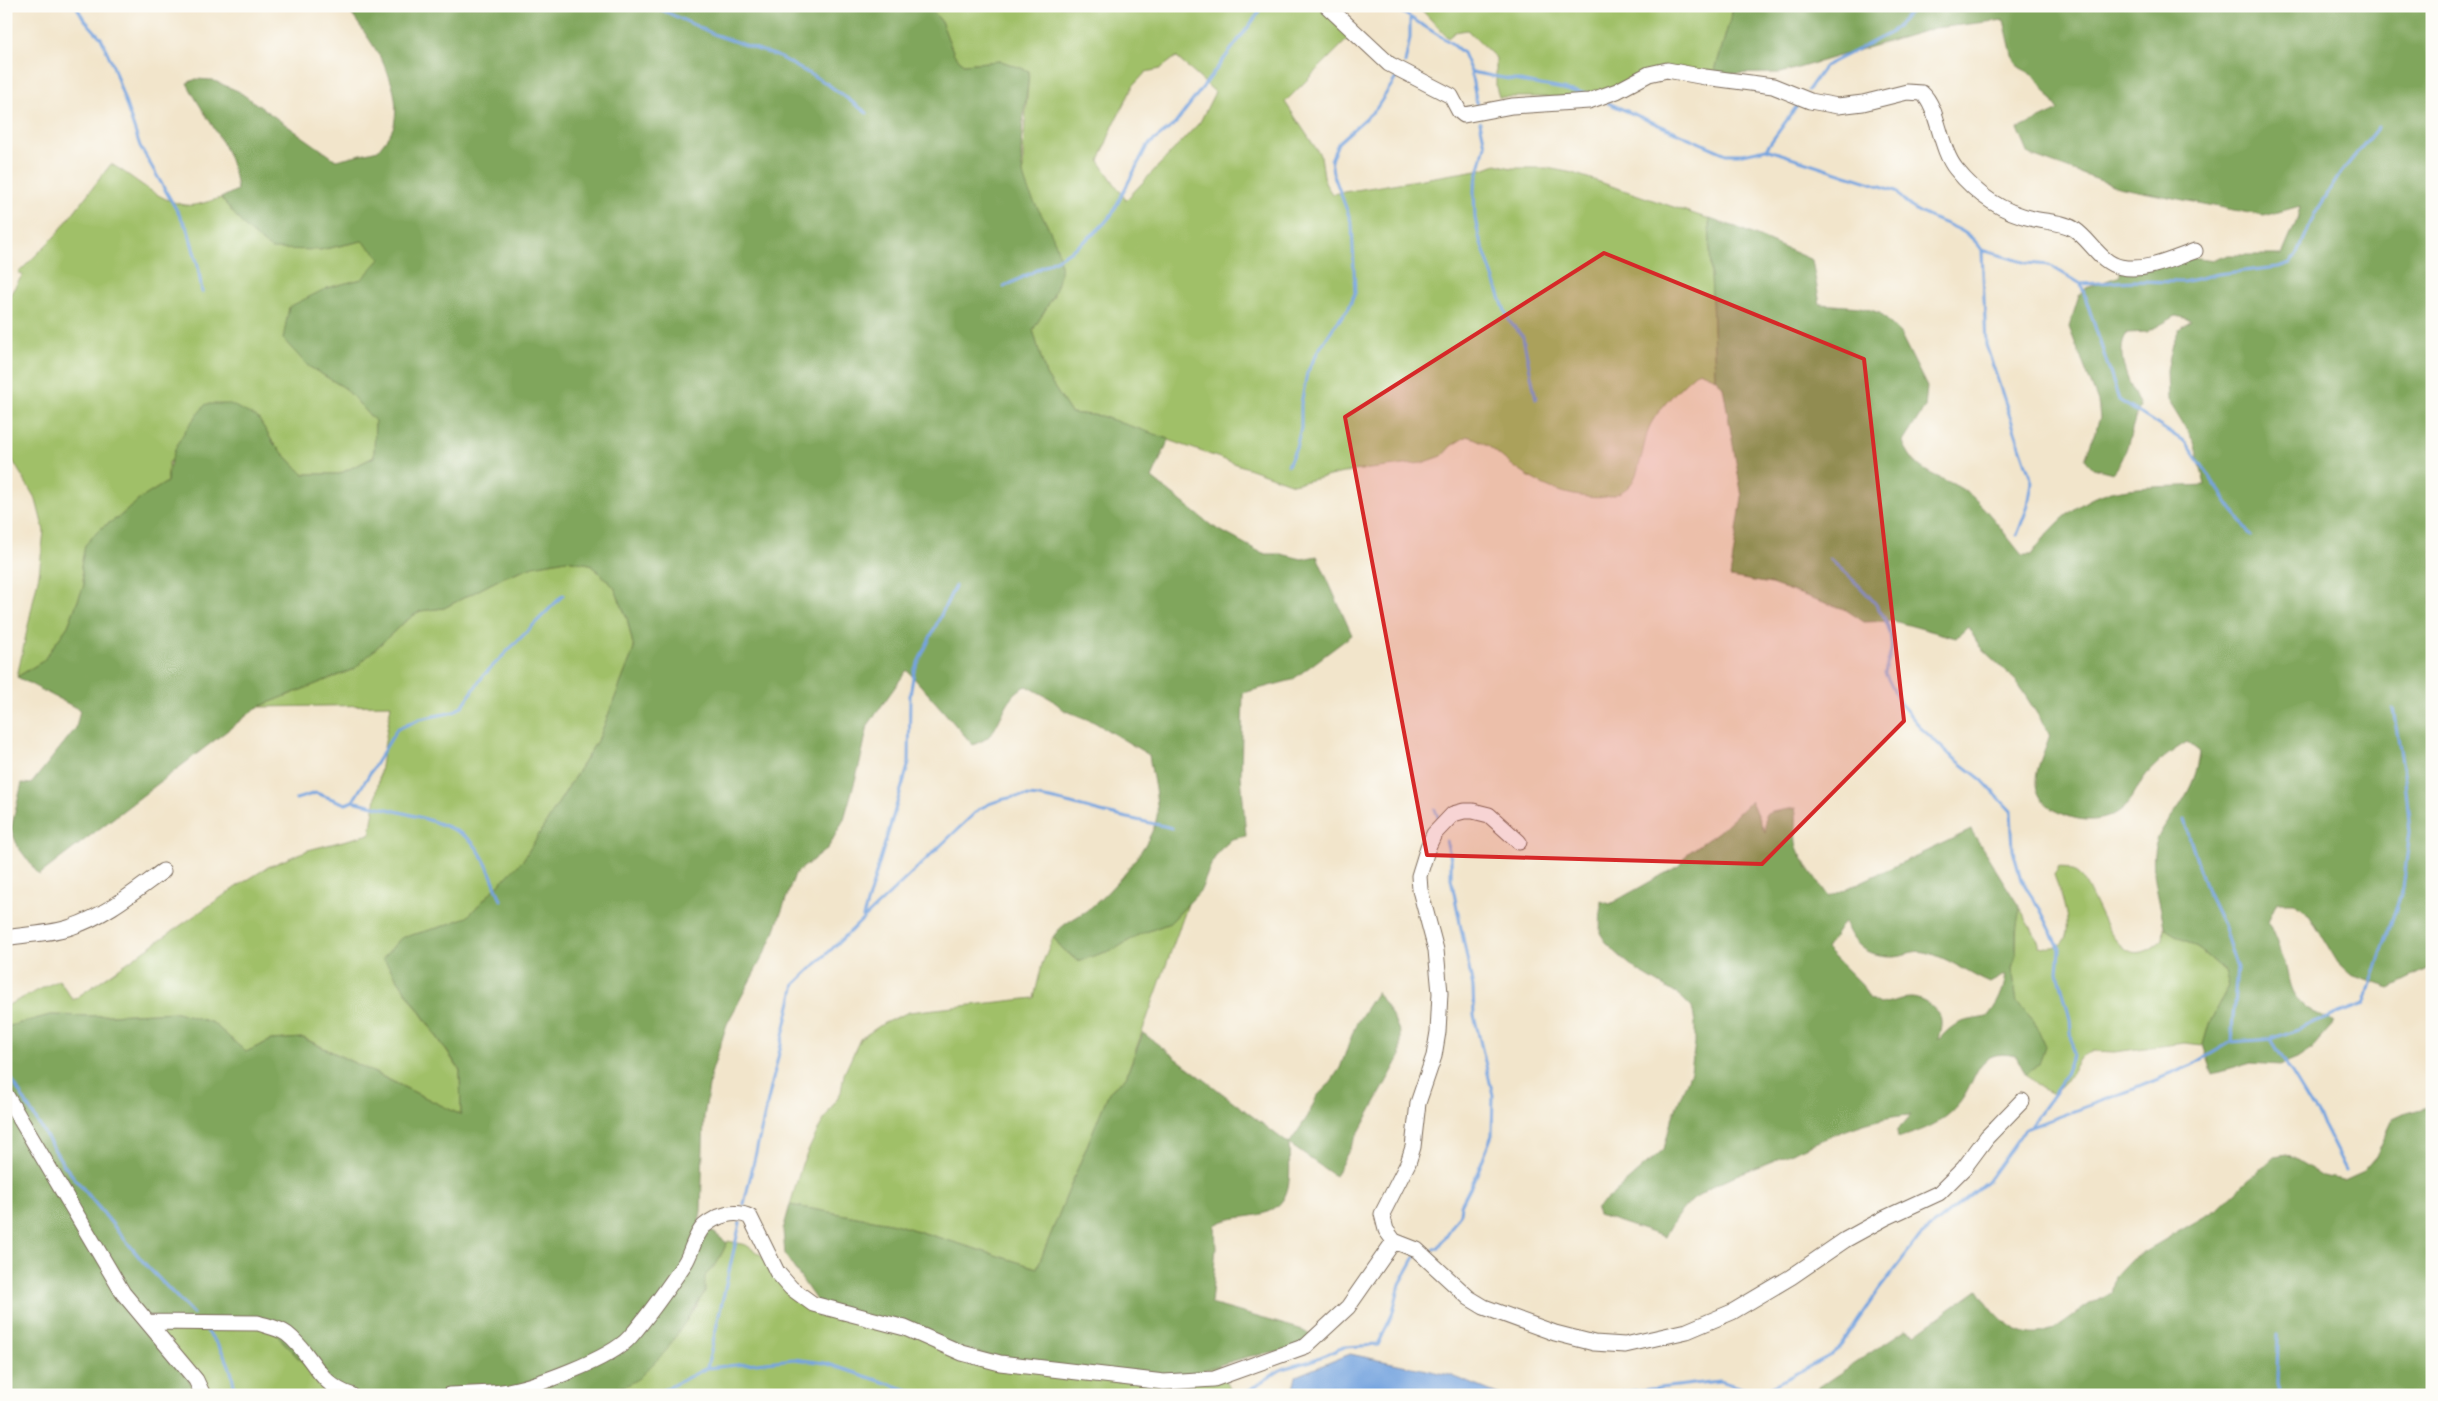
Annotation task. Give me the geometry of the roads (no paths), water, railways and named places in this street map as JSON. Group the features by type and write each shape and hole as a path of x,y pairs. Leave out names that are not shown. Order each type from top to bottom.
{"street":[{"path":"1327,6 1389,64 1451,96 1459,111 1464,115 1544,103 1589,101 1617,91 1649,74 1667,70 1772,86 1810,101 1838,106 1863,103 1899,93 1916,91 1922,93 1929,100 1947,155 1955,168 2002,210 2013,215 2073,228 2099,254 2118,266 2133,268 2152,265 2195,251"},
{"path":"1519,842 1489,815 1483,812 1464,811 1453,814 1434,834 1422,862 1419,876 1420,890 1436,950 1440,994 1438,1032 1434,1056 1418,1103 1413,1146 1382,1214 1386,1230 1394,1241 1416,1250 1476,1302 1496,1312 1555,1333 1594,1343 1625,1345 1687,1331 1732,1312 1791,1277 1845,1240 1885,1218 1939,1193 1964,1168 1987,1138 2022,1101"},
{"path":"6,938 70,928 101,915 163,871"},
{"path":"6,1095 123,1293 196,1380 203,1395"},
{"path":"449,1395 504,1392 530,1385 608,1355 629,1338 663,1295 686,1261 703,1228 712,1220 735,1212 750,1217 777,1272 791,1288 813,1304 905,1328 962,1353 1000,1363 1164,1382 1214,1379 1306,1346 1348,1307 1394,1241"},
{"path":"148,1322 258,1323 273,1327 286,1333 296,1342 330,1385 352,1395"}],"water":[{"path":"1350,1354 1450,1375 1500,1395 1292,1395 1296,1376"}],"waterway":[{"path":"76,6 84,19 101,38 112,63 140,146 188,230 198,266 202,292"},
{"path":"653,6 716,35 777,56 826,83 867,113"},
{"path":"1004,287 1062,256 1089,238 1101,227 1112,214 1147,146 1175,124 1258,14 1260,6"},
{"path":"1392,6 1451,43 1463,53 1471,72 1477,105"},
{"path":"1808,90 1825,66 1890,33 1914,6"},
{"path":"1405,63 1410,38 1410,19"},
{"path":"1471,72 1589,94"},
{"path":"1288,465 1296,448 1301,428 1301,404 1307,373 1318,351 1348,309 1355,293 1352,224 1333,173 1331,160 1338,143 1376,109 1396,78"},
{"path":"1608,103 1726,154 1743,154 1766,149 1896,191 1906,203 1917,211 1952,226 1973,239 1982,250 1986,345 2032,482 2028,506 2017,535"},
{"path":"1766,149 1797,106"},
{"path":"1480,122 1485,145 1474,189 1475,218 1479,237 1505,311 1510,322 1523,337 1536,399"},
{"path":"1982,250 2027,263 2049,265 2081,284 2133,281 2183,282 2218,274 2278,267 2290,263 2297,255 2315,214 2340,174 2378,127"},
{"path":"2081,284 2119,400 2185,442 2251,536"},
{"path":"1830,559 1871,599 1887,623 1891,636 1891,650 1885,673 1900,703 1922,729 1950,755 1982,780 2011,811 2013,850 2021,880 2040,909 2060,949 2058,972 2070,1019 2073,1055 2060,1085 2031,1125"},
{"path":"863,917 909,763 910,696 914,671 955,586"},
{"path":"296,799 316,793 346,804 353,801 397,729 420,719 454,712 463,705 483,676 563,595"},
{"path":"1599,1395 1720,1381 1747,1390 1768,1388 1831,1355 1840,1347 1878,1291 1920,1236 1987,1182 2025,1129 2134,1089 2192,1065 2231,1042 2271,1039 2364,1004 2403,888 2410,832 2405,779 2393,709"},
{"path":"744,1204 795,984 979,809 1009,798 1023,796 1038,797 1172,828"},
{"path":"353,801 433,821 462,834 472,842 481,855 489,869 501,900"},
{"path":"1435,810 1440,821"},
{"path":"2184,820 2207,892 2222,923 2237,968 2231,1042"},
{"path":"1434,1249 1439,1247 1460,1214 1461,1205 1477,1174 1492,1135 1493,1095 1474,1015 1473,988 1451,878 1451,858 1446,841"},
{"path":"2271,1039 2324,1126 2346,1170"},
{"path":"6,1070 63,1164 145,1264 193,1314"},
{"path":"707,1368 740,1223"},
{"path":"1242,1395 1282,1369 1311,1361 1344,1347 1378,1345 1392,1315 1400,1284 1416,1255"},
{"path":"207,1331 227,1360 235,1395"},
{"path":"2278,1336 2277,1384 2280,1395"},
{"path":"653,1395 707,1368 794,1359 825,1363 923,1395"}]}
